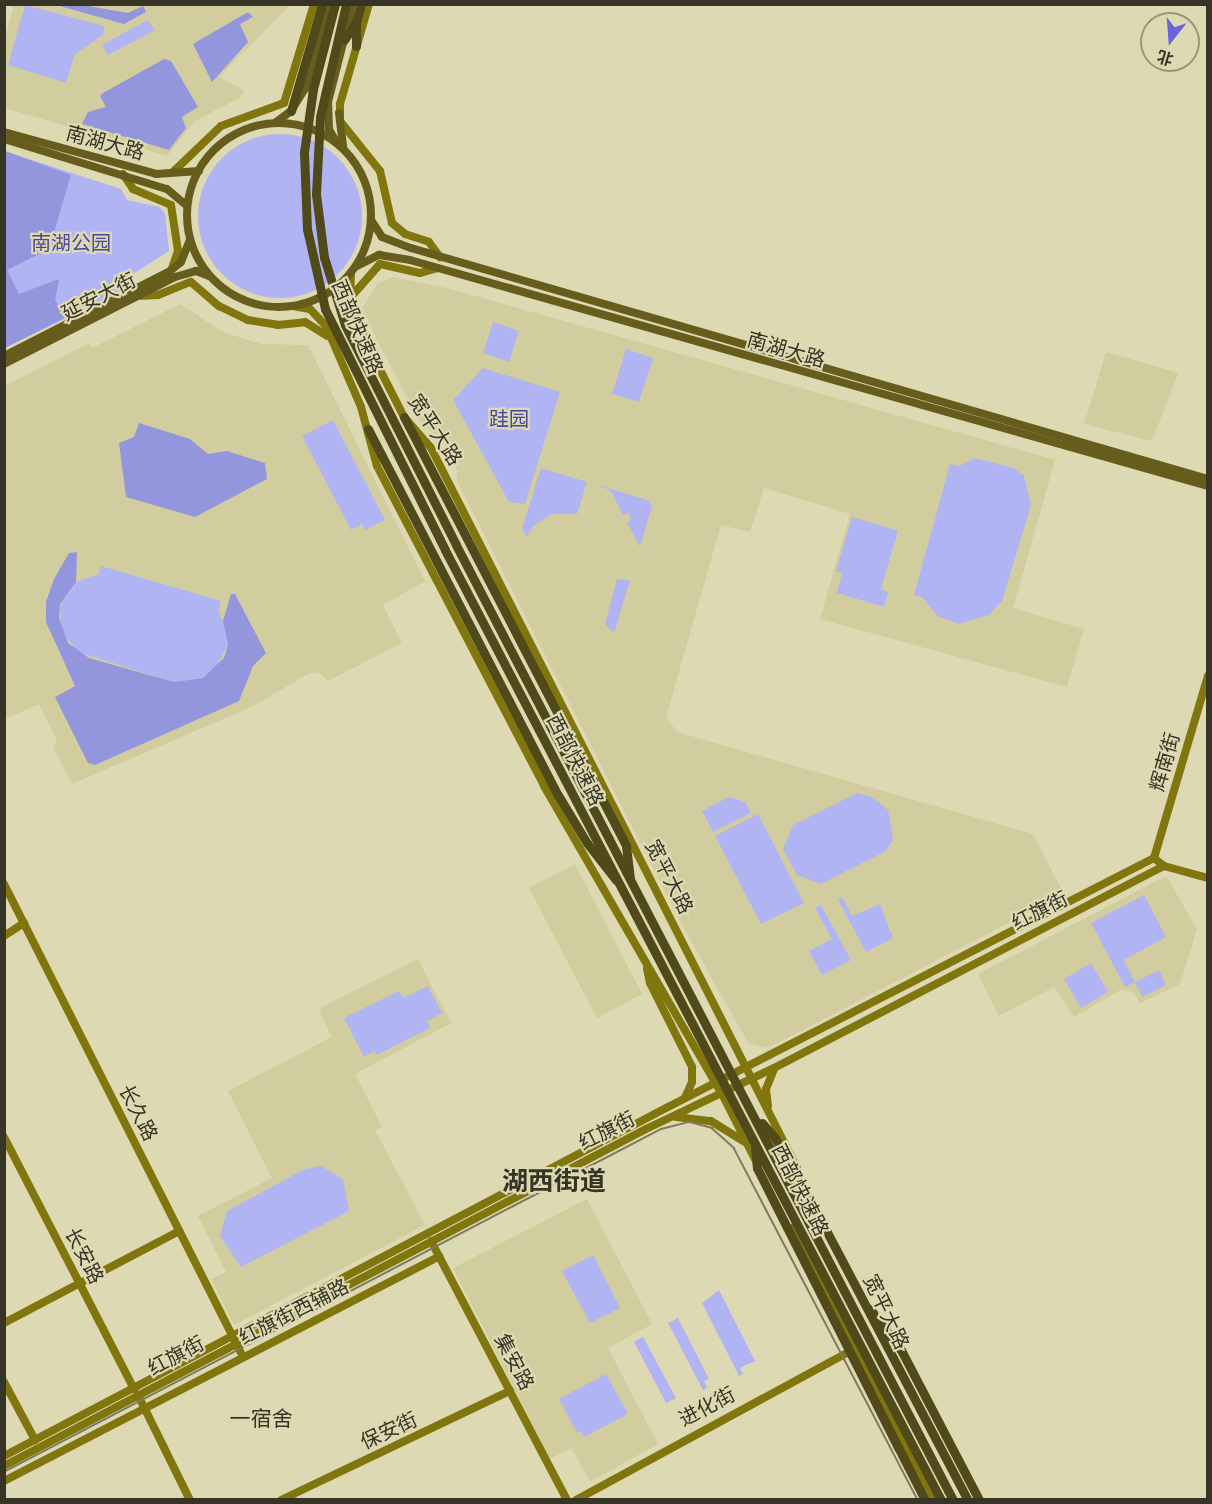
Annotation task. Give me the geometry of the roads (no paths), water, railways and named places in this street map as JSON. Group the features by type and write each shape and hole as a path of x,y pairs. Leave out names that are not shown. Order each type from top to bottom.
{"highway":[{"path":"291,111 322,4"},
{"name":"西部快速路","path":"335,4 312,89 304,152 310,250 326,309 750,1142 941,1500"},
{"name":"西部快速路","path":"346,4 324,92 317,155 319,231 330,283 345,325 456,545 953,1500"},
{"path":"356,46 356,22 361,4"},
{"path":"344,40 356,22"},
{"path":"404,417 626,846 630,879"},
{"path":"368,429 558,795 593,852 619,884"},
{"path":"750,1109 775,1138 968,1500"},
{"path":"750,1142 757,1168 925,1500"},
{"path":"861,1298 901,1350 977,1500"}],"main road":[{"path":"163,175 179,170 202,141 222,126 251,112 279,107 286,97 314,4"},
{"path":"330,4 305,89 291,111 273,123 245,130 228,139 199,171 187,206 190,240 210,277 246,301 264,306 293,306 310,309 319,316 332,341 368,429 377,466 533,766 750,1142 935,1500"},
{"path":"293,306 329,293 354,270 368,239 371,220 365,182 329,129 328,102 353,4"},
{"path":"340,147 339,109 369,4"},
{"path":"339,109 344,129 370,155 380,171 392,223 405,234 429,242 440,257"},
{"path":"273,123 302,126 340,147"},
{"name":"南湖大路","path":"4,132 163,175 199,171"},
{"name":"南湖大路","path":"4,140 167,189 187,206"},
{"path":"123,174 133,189 171,205 178,251 170,271"},
{"name":"南湖大路","path":"371,220 382,237 440,257 1208,479"},
{"name":"延安大街","path":"4,356 170,271 181,262 190,240"},
{"name":"南湖大路","path":"354,270 380,255 437,268 1208,486"},
{"path":"350,302 353,292 380,264 420,273 437,268"},
{"name":"宽平大路","path":"354,270 350,302 404,417 431,448 747,1068 963,1500"},
{"name":"延安大街","path":"4,364 187,272 210,277"},
{"path":"136,296 158,295 191,282 234,315 264,324 312,324 332,341"},
{"name":"辉南街","path":"1154,858 1208,676"},
{"path":"1154,858 1164,866 1208,878"},
{"name":"红旗街","path":"4,1466 136,1392 685,1098 1154,858"},
{"name":"红旗街","path":"236,1339 774,1068 1164,866"},
{"name":"长久路","path":"4,884 179,1232 236,1339 243,1357"},
{"path":"4,936 24,923"},
{"path":"645,961 650,983 692,1067 692,1082 685,1098"},
{"path":"770,1117 766,1089 774,1068"},
{"path":"671,1118 711,1122 750,1142"},
{"name":"长安路","path":"4,1137 145,1408 190,1500"},
{"path":"4,1323 179,1232"},
{"name":"集安路","path":"431,1240 567,1500"},
{"name":"红旗街西辅路","path":"4,1481 440,1256"},
{"name":"进化街","path":"576,1500 856,1348"},
{"path":"4,1382 35,1440"},
{"name":"保安街","path":"281,1500 510,1391"},
{"name":"红旗街","path":"4,1456 136,1392"},
{"path":"927,1429 950,1453 977,1500"}],"tram line":[{"path":"4,1472 661,1129 690,1122 712,1128 734,1148 918,1500"}],"district":[{"name":"湖西街道","path":"554,1182"},
{"name":"一宿舍","path":"261,1419"}],"park label":[{"name":"南湖公园","path":"71,243"},
{"name":"跬园","path":"509,419"}]}
